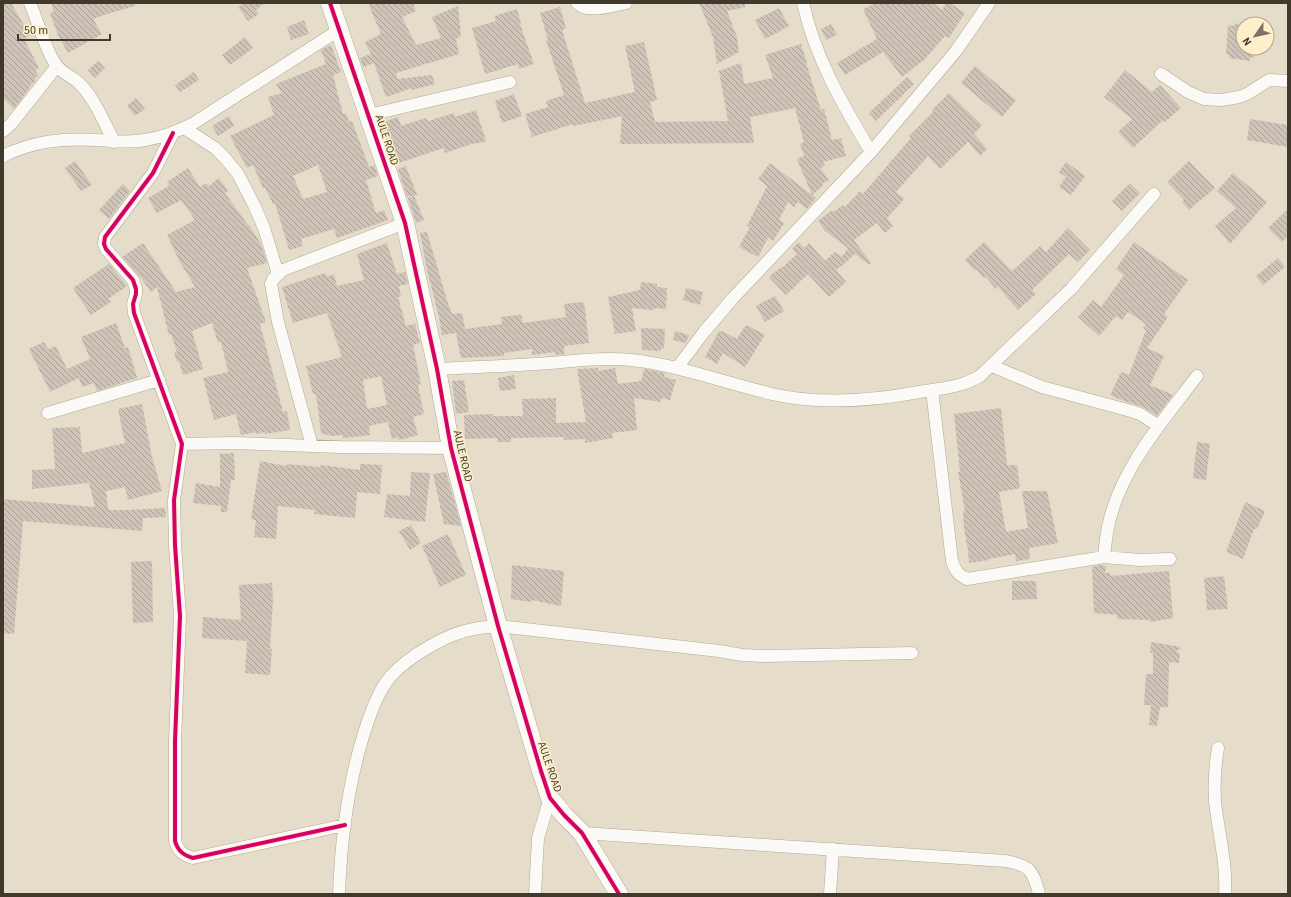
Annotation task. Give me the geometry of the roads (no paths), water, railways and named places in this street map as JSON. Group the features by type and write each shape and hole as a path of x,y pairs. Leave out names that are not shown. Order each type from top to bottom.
{"street":[{"path":"30,3 57,66 64,73 77,81 86,92 114,142"},
{"name":"AULE ROAD","path":"330,3 405,223 437,369 451,448 498,626 540,771 550,798 564,816 582,833 619,894"},
{"path":"577,3 580,6 589,9 626,3"},
{"path":"803,3 813,37 831,82 842,104 871,152"},
{"path":"677,368 704,332 733,298 871,152 956,51 989,3"},
{"path":"3,156 35,143 55,140 71,139 114,142 145,140 173,133 194,123 339,30"},
{"path":"3,131 11,124 57,66"},
{"path":"1161,74 1188,92 1204,99 1221,100 1247,94 1269,80 1288,81"},
{"path":"369,115 510,82"},
{"path":"184,128 226,158 238,174 264,228 278,274"},
{"path":"173,133 153,173 105,237 104,244 106,249 133,280 136,289 133,304 134,313 182,444 174,500 175,545 180,616 175,740 175,841 180,852 193,858 344,825"},
{"path":"437,369 512,366 600,359 630,360 677,368 772,394 799,399 834,401 894,397 955,387 980,376 992,366 1071,289 1154,194"},
{"path":"312,446 273,301 271,284 273,278 283,270 405,223"},
{"path":"992,366 1042,387 1140,414 1159,426"},
{"path":"1104,557 1108,526 1129,470 1159,426 1197,376"},
{"path":"48,413 159,380"},
{"path":"932,390 952,561 960,576 967,579 1104,557 1140,560 1170,559"},
{"path":"182,444 233,443 451,448"},
{"path":"339,894 346,802 358,751 377,699 391,676 409,660 435,644 452,636 473,629 498,626 719,651 742,655 912,654"},
{"path":"1218,748 1215,766 1215,801 1225,867 1225,894"},
{"path":"535,894 538,838 550,798"},
{"path":"582,833 1006,861 1022,864 1032,872 1039,894"},
{"path":"830,894 833,849"}]}
